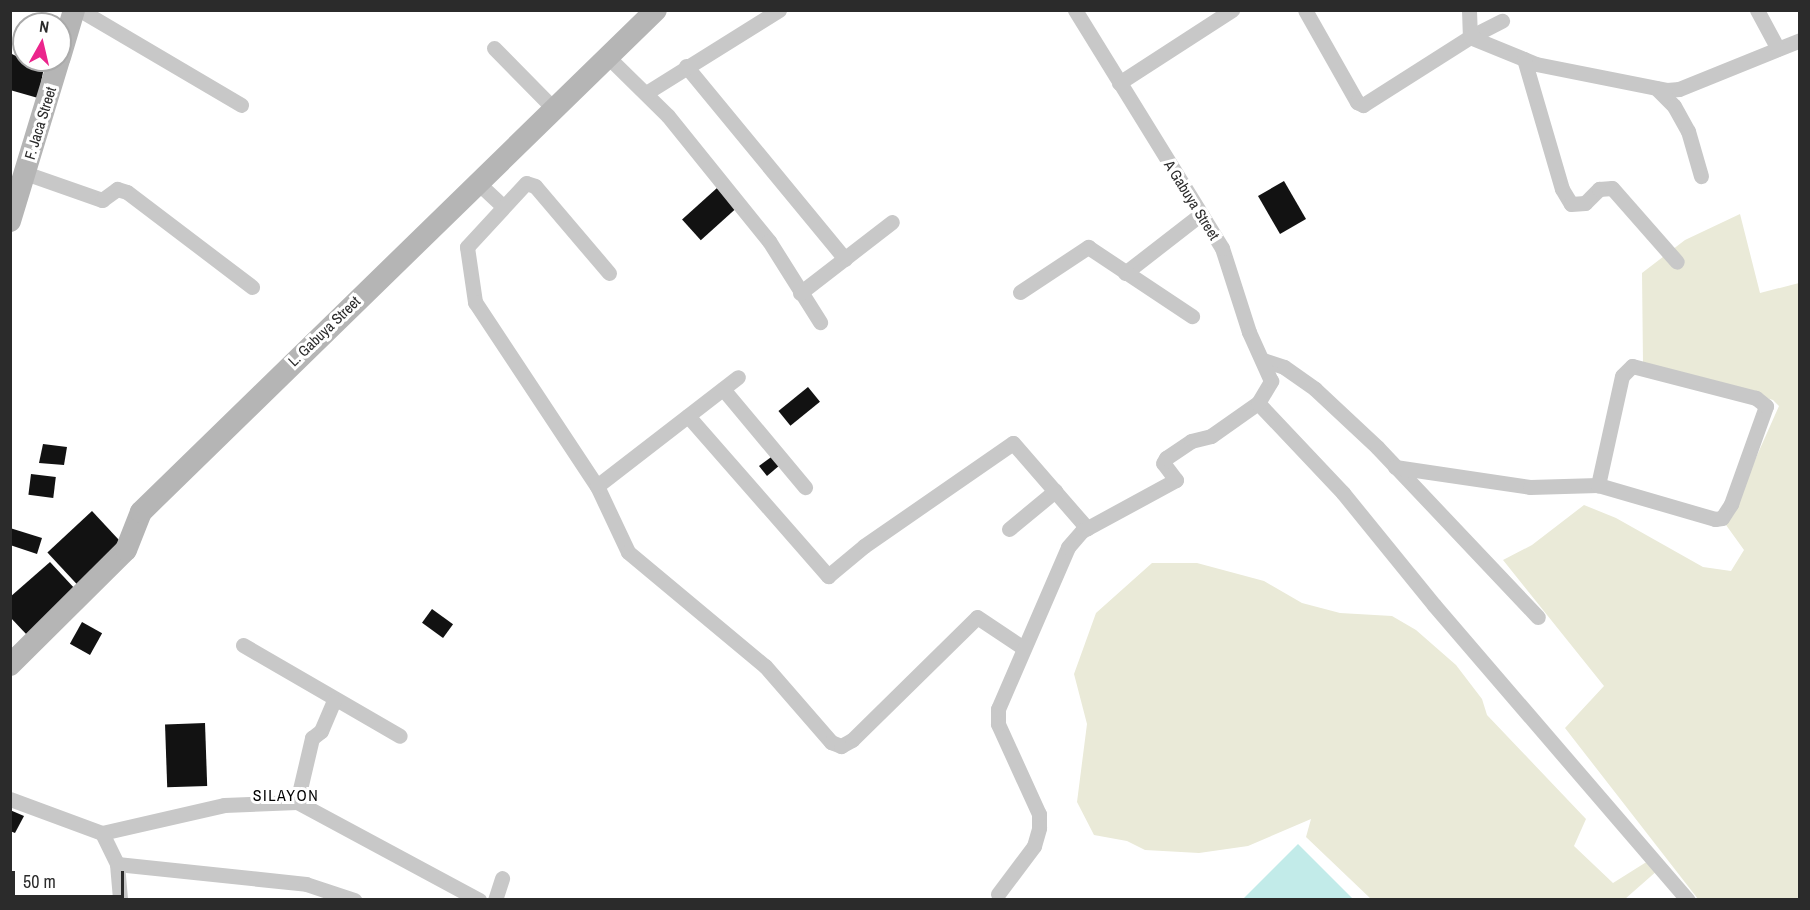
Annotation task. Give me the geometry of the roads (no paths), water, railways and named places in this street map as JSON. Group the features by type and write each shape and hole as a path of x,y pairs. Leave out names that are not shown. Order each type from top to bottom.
{"street":[{"path":"80,10 241,105"},
{"name":"L. Gabuya Street","path":"10,665 126,550 141,512 477,182 657,10"},
{"path":"646,93 779,10"},
{"name":"A Gabuya Street","path":"1075,10 1222,248 1249,332 1263,360 1270,381 1258,403"},
{"path":"1119,83 1232,10"},
{"path":"1305,10 1357,102 1363,105 1470,37 1502,21"},
{"path":"1468,10 1470,37"},
{"path":"1757,10 1778,49"},
{"path":"1470,37 1524,59 1580,75 1656,88 1679,89 1800,40"},
{"path":"494,48 554,109"},
{"path":"608,57 646,93 769,241 820,322"},
{"path":"1524,59 1562,189 1571,204 1585,203 1599,189 1612,188 1677,262"},
{"path":"686,66 845,259"},
{"name":"F. Jaca Street","path":"10,221 56,72"},
{"path":"1656,88 1674,106 1688,130 1701,176"},
{"path":"25,173 102,200 117,189 127,192 252,287"},
{"path":"477,182 502,205"},
{"path":"609,273 535,186 526,183 502,205 500,213 467,247 475,302 597,486 618,537 639,565 765,666 831,742 841,746 852,740 977,617 1022,647"},
{"path":"1125,273 1201,214"},
{"path":"800,293 892,222"},
{"path":"1020,292 1088,247 1192,316"},
{"path":"1263,360 1284,367 1315,389 1395,466 1538,617"},
{"path":"1395,466 1530,487 1598,485 1694,515 1722,518 1731,504 1766,406 1756,398 1632,366 1622,376 1598,485"},
{"path":"597,486 738,377"},
{"path":"723,389 805,487"},
{"path":"998,894 1034,846 1040,828 1039,814 998,724 1003,694 1068,547 1087,528 1176,480 1163,463 1166,458 1191,441 1211,436 1258,403 1343,493 1434,605 1688,900"},
{"path":"687,416 830,576 864,546 1013,442 1087,528"},
{"path":"1010,529 1055,491"},
{"path":"243,645 334,701 400,736"},
{"path":"297,802 312,738 321,731 334,701"},
{"path":"10,799 102,833 224,805 297,802 479,900"},
{"path":"102,833 117,864 120,900"},
{"path":"117,864 306,884 354,900"},
{"path":"495,900 502,878"}],"water":[{"path":"1298,844 1353,899 1243,899"}],"district":[{"name":"SILAYON","path":"286,795"}]}
